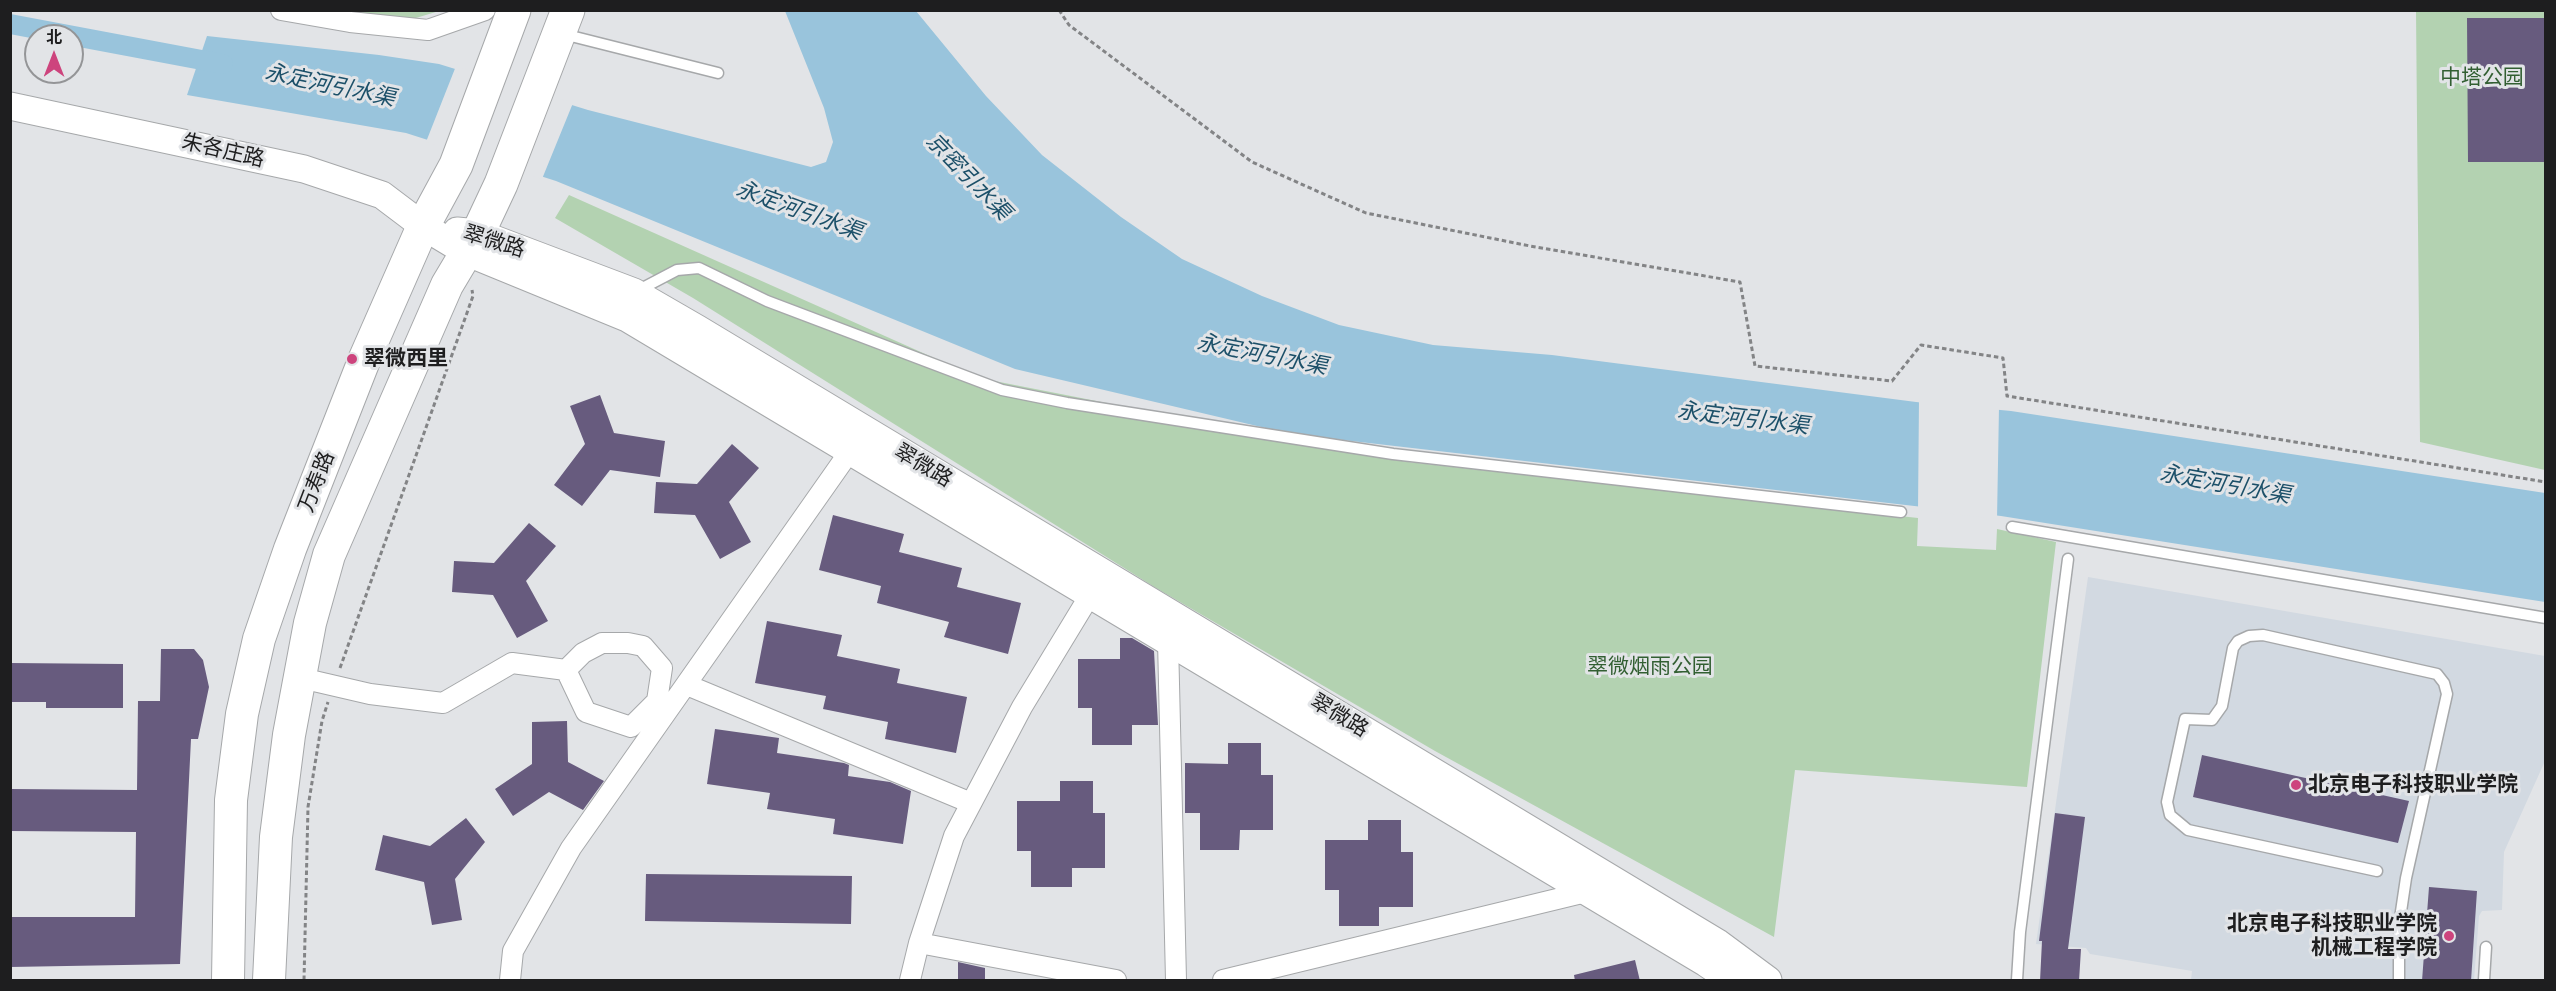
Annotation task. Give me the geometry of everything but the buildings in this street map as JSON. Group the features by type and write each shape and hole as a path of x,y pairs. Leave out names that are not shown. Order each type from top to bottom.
{"highway":[{"name":"万寿路","path":"423,226 456,165 514,10"},
{"name":"万寿路","path":"472,243 501,184 569,18"}],"main road":[{"name":"朱各庄路","path":"10,106 304,169 382,195 423,226"},
{"name":"翠微路","path":"423,226 634,292 1718,943 1768,981"},
{"name":"万寿路","path":"228,981 231,800 242,714 259,639 291,549 365,358 423,226"},
{"name":"翠微路","path":"472,243 627,318 1706,963 1731,981"},
{"name":"万寿路","path":"270,981 276,837 289,735 310,623 329,555 447,285 472,243"}],"street":[{"path":"281,10 350,22 428,30 485,10"},
{"path":"510,981 513,951 571,848 850,451"},
{"path":"910,981 919,943 954,836 1022,707 1090,595"},
{"path":"1168,642 1176,981"},
{"path":"602,643 628,643 643,646 662,668 657,701 631,727 586,712 566,670 583,653 602,643"},
{"path":"300,678 370,694 443,703 512,663 566,670"},
{"path":"687,685 971,803"},
{"path":"1223,981 1586,892"},
{"path":"919,943 1116,981"}],"lane":[{"path":"569,18 718,73"},
{"path":"634,292 677,270 699,268 767,301 1013,392 1079,405 1393,454 1901,512"},
{"path":"2012,527 2546,618"},
{"path":"2017,981 2022,920 2068,559"},
{"path":"2377,871 2188,830 2170,815 2167,802 2185,719 2212,720 2222,706 2233,648 2238,641 2249,636 2263,635 2437,674 2444,683 2447,694 2404,890 2399,925 2399,981"},
{"path":"2484,981 2486,947"}],"path":[{"path":"1059,10 1069,25 1252,162 1366,213 1530,246 1740,282 1755,366 1892,381 1921,345 2003,358 2007,396 2546,482"},
{"path":"304,981 308,807 322,721 473,296 472,243"}],"shaded area":[{"name":"北京电子科技职业学院","path":"2088,577 2545,656 2545,761 2504,852 2502,910 2482,911 2479,916 2474,980 2191,980 2192,971 2090,954 2086,948 2036,944"}],"green space":[{"path":"334,11 439,11 406,21"},
{"name":"中塔公园","path":"2416,11 2545,11 2545,470 2420,442"},
{"name":"翠微烟雨公园","path":"569,195 979,378 1408,462 1918,518 1917,546 1996,550 1997,529 2056,542 2027,787 1795,770 1774,937 1435,751 1156,588 693,298 555,218"}],"water":[{"name":"京密引水渠","path":"785,11 916,11 986,96 1042,155 1121,217 1182,259 1262,296 1339,325 1433,345 1552,355 1916,402 2011,411 2545,493 2545,602 2001,516 1291,434 1015,369 556,181 406,133 187,95 207,36 379,55 439,64 588,110 811,167 826,162 833,142 824,108"}],"pier":[{"path":"456,66 573,103 542,179 426,142"},
{"path":"1919,399 1999,407 1997,519 1918,510"}],"waterway":[{"name":"永定河引水渠","path":"10,24 223,64"}],"place":[{"name":"翠微西里","path":"352,359"},
{"name":"北京电子科技职业学院","path":"2296,785"},
{"name":"北京电子科技职业学院 机械工程学院","path":"2449,936"}]}
